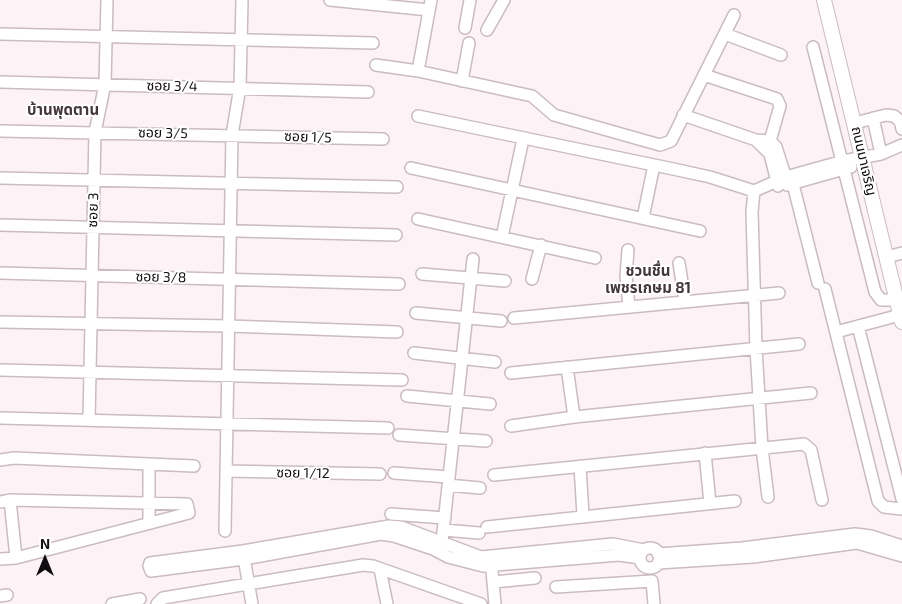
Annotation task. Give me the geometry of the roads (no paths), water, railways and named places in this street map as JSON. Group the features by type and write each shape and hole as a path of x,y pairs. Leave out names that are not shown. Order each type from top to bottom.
{"main road":[{"name":"ถนนมาเจริญ","path":"824,0 901,319"}],"street":[{"name":"ซอย 3","path":"89,420 95,132 105,84 107,0"},
{"path":"225,531 227,375 233,183 232,135 240,87 242,0"},
{"path":"330,0 430,5 418,71"},
{"path":"465,28 470,0"},
{"path":"487,30 504,0"},
{"path":"376,65 418,71 532,96 554,115 660,145 671,141 734,15"},
{"path":"0,34 373,42"},
{"path":"725,34 781,55"},
{"path":"462,81 470,43"},
{"path":"813,47 875,292 881,300 897,300"},
{"path":"822,78 843,73"},
{"path":"704,75 777,99 780,106 770,142"},
{"name":"ซอย 3/4","path":"0,82 240,87 368,92"},
{"path":"683,115 756,140 770,142 776,147 782,183"},
{"path":"855,123 886,115 894,116 900,121 902,129"},
{"path":"418,116 710,177 754,192 844,165 864,161 902,145"},
{"path":"873,118 881,154"},
{"name":"ซอย 3/5","path":"0,131 232,135"},
{"name":"ซอย 1/5","path":"232,135 383,139"},
{"path":"502,238 523,139"},
{"path":"756,140 770,154 821,286 836,332 878,501 884,507 902,508"},
{"path":"643,218 654,166"},
{"path":"411,168 700,231"},
{"path":"0,178 397,188"},
{"path":"754,192 752,212 758,399 768,497"},
{"path":"418,219 595,258"},
{"path":"0,225 396,235"},
{"path":"532,279 541,245"},
{"path":"628,250 626,276 629,306"},
{"path":"887,257 902,253"},
{"path":"442,548 473,259"},
{"path":"679,263 685,301"},
{"name":"ซอย 3/8","path":"0,273 399,284"},
{"path":"422,274 505,281"},
{"path":"514,318 779,292"},
{"path":"416,313 501,321"},
{"path":"836,332 858,326 901,319"},
{"path":"0,322 229,326 397,332"},
{"path":"858,326 902,500"},
{"path":"511,373 799,344"},
{"path":"414,353 495,362"},
{"path":"567,366 574,417"},
{"path":"0,370 402,380"},
{"path":"511,426 574,417 811,393"},
{"path":"407,396 490,404"},
{"path":"0,418 388,428"},
{"path":"399,435 486,441"},
{"path":"494,475 705,453 807,445 811,450 822,500"},
{"path":"705,453 710,503"},
{"path":"0,460 14,458 194,466"},
{"path":"149,464 149,523"},
{"path":"580,466 584,515"},
{"name":"ซอย 1/12","path":"226,471 380,474"},
{"path":"394,473 449,481 480,488"},
{"path":"0,559 16,558 189,513 187,504 5,501 16,558"},
{"path":"444,530 483,530 584,515 735,501"},
{"path":"391,514 445,518"},
{"path":"244,555 150,563 149,568 151,571 244,555 390,526 401,528 442,548 491,561 613,544 642,554 654,549 655,577 652,581 654,604"},
{"path":"642,554 642,564 655,563 707,555 800,546 855,534 902,556"},
{"path":"870,541 902,546"},
{"path":"244,555 252,604"},
{"path":"491,561 496,604"},
{"path":"157,604 163,598 363,565 380,569 481,604"},
{"path":"380,569 387,604 383,604"},
{"path":"494,582 535,578"},
{"path":"556,588 652,581"},
{"path":"112,604 140,599"}],"district":[{"name":"บ้านพุดตาน","path":"63,110"},
{"name":"ชวนชื่น เพชรเกษม 81","path":"648,280"}]}
